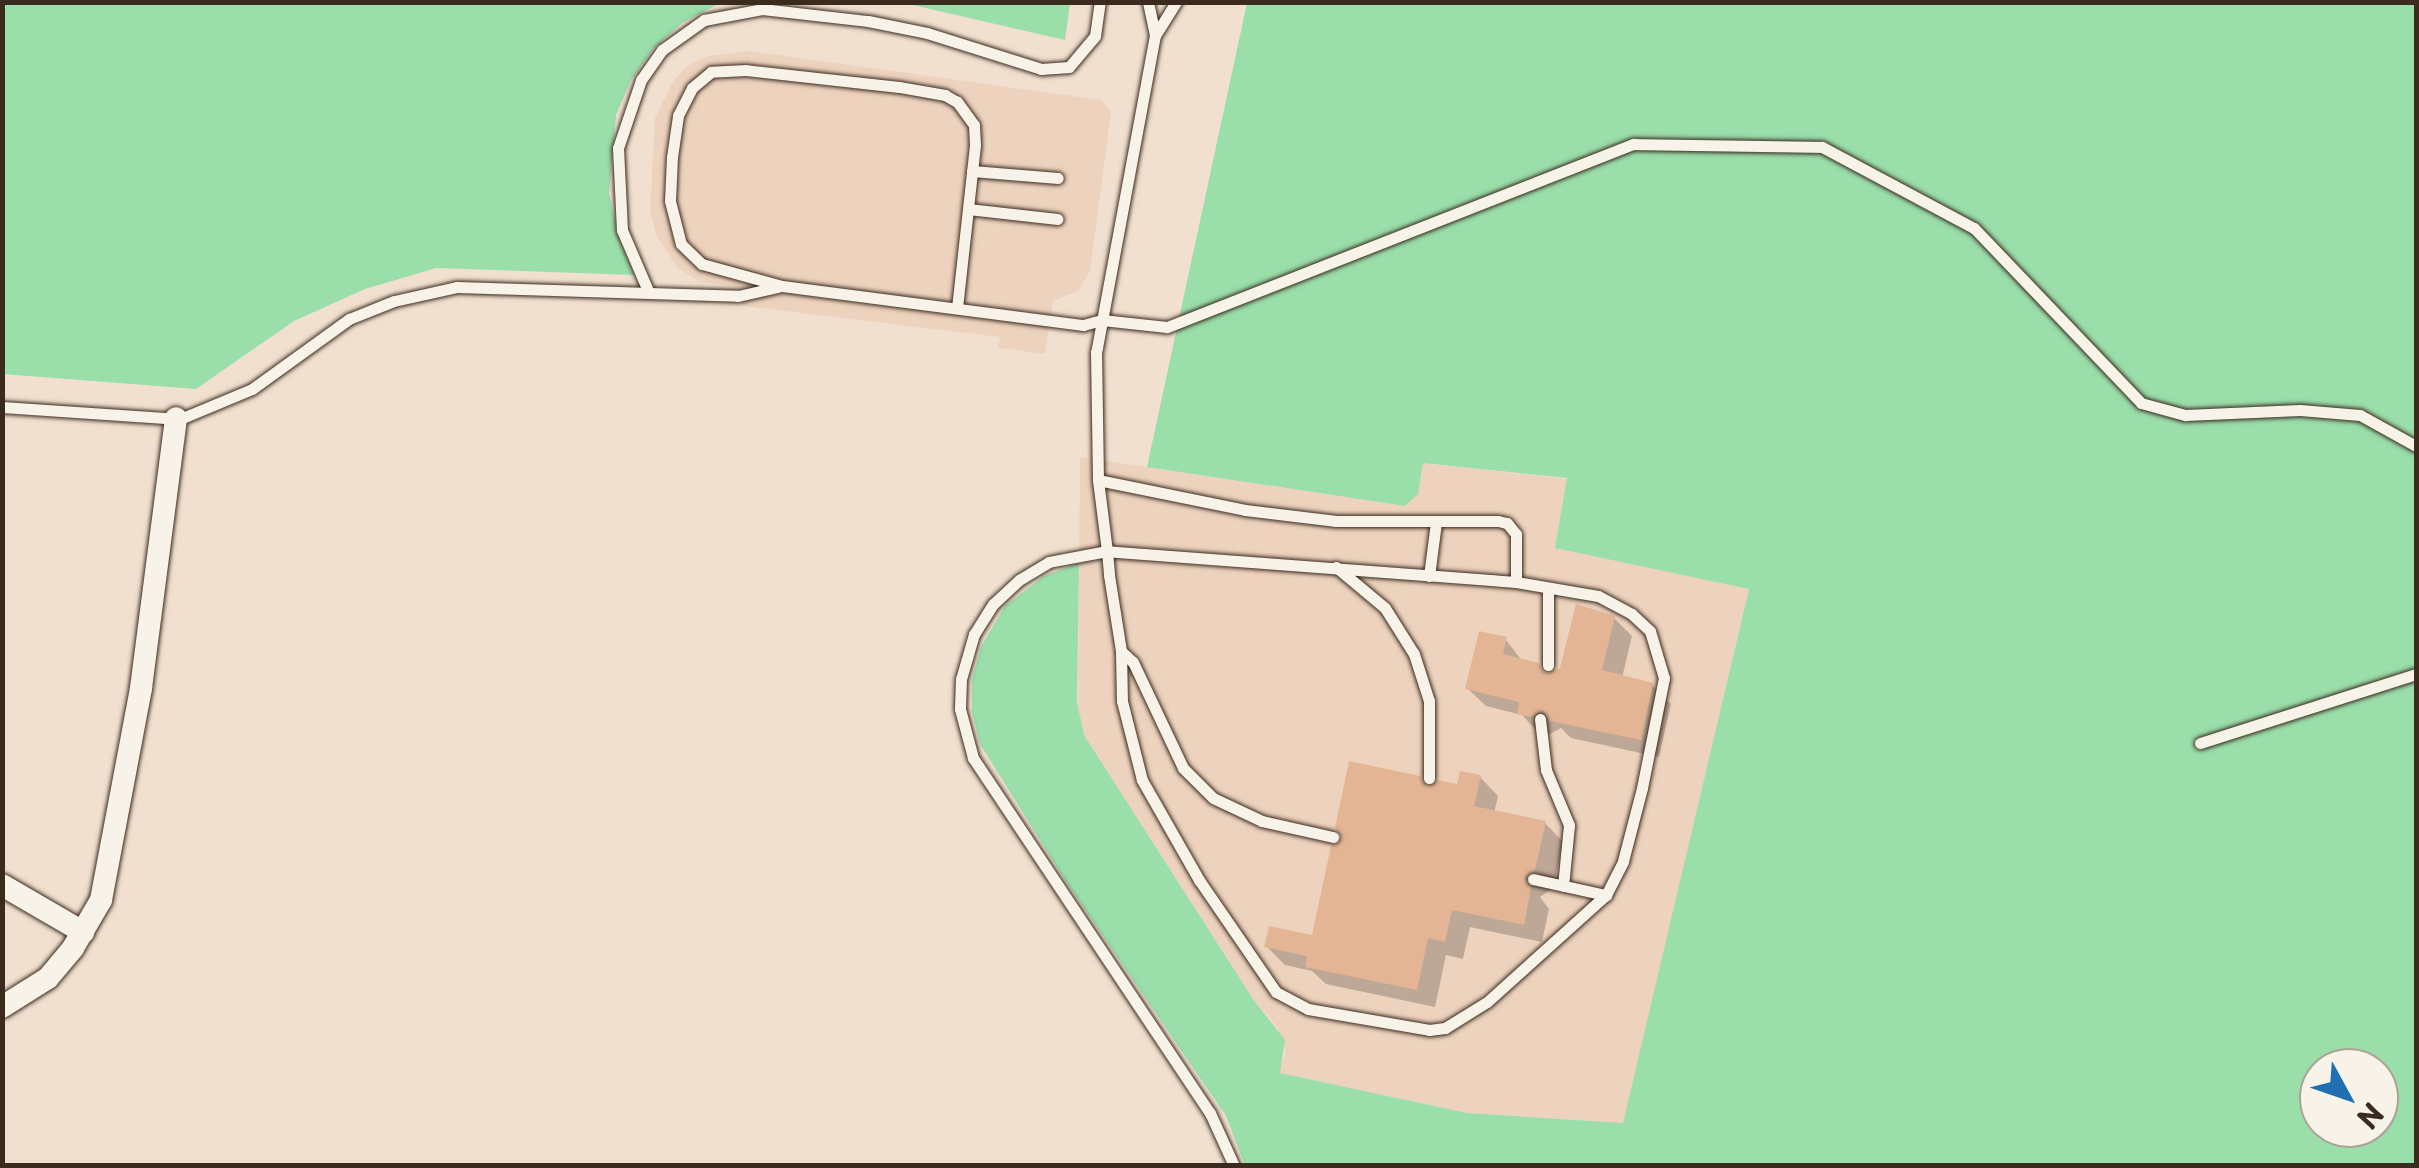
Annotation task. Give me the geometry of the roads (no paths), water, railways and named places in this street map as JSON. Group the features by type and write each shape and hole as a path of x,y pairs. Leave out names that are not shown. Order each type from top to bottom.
{"street":[{"path":"2,1007 48,978 101,900 141,688 176,418"},
{"path":"2,885 82,932"}],"lane":[{"path":"649,294 622,230 618,148 630,103 662,50 704,20 762,10 868,21 927,34 1041,69 1069,66 1094,36 1100,2"},
{"path":"1148,2 1155,34"},
{"path":"1176,2 1155,34 1102,320 1094,388 1098,480 1107,551 1121,651 1122,701 1142,780 1209,894 1276,992 1294,1004 1429,1030 1445,1028 1487,1002 1606,896 1632,824 1664,678 1650,631 1632,614 1598,596 1516,582 1107,551 1050,562 1019,580 993,604 974,634 964,663 963,726 982,773 1210,1113 1234,1166"},
{"path":"957,308 974,124 958,102 944,95 746,70 724,69 700,78 678,116 670,201 674,227 681,244 702,264 782,286 1082,325 1102,320 1167,326 1633,144 1822,147 1974,228 2142,404 2184,414 2300,410 2360,415 2416,446"},
{"path":"972,171 1058,178"},
{"path":"968,209 1057,219"},
{"path":"2,408 176,418 252,390 349,320 394,301 458,287 738,296 782,286"},
{"path":"1098,480 1263,512 1336,521 1507,523 1516,534 1516,582"},
{"path":"1429,576 1436,522"},
{"path":"1336,566 1385,608 1414,654 1429,701 1430,778"},
{"path":"1548,588 1548,665"},
{"path":"1121,651 1133,662 1184,768 1213,798 1262,821 1333,836"},
{"path":"2200,743 2416,674"},
{"path":"1540,719 1546,770 1568,824 1563,886"},
{"path":"1534,879 1606,896"}]}
